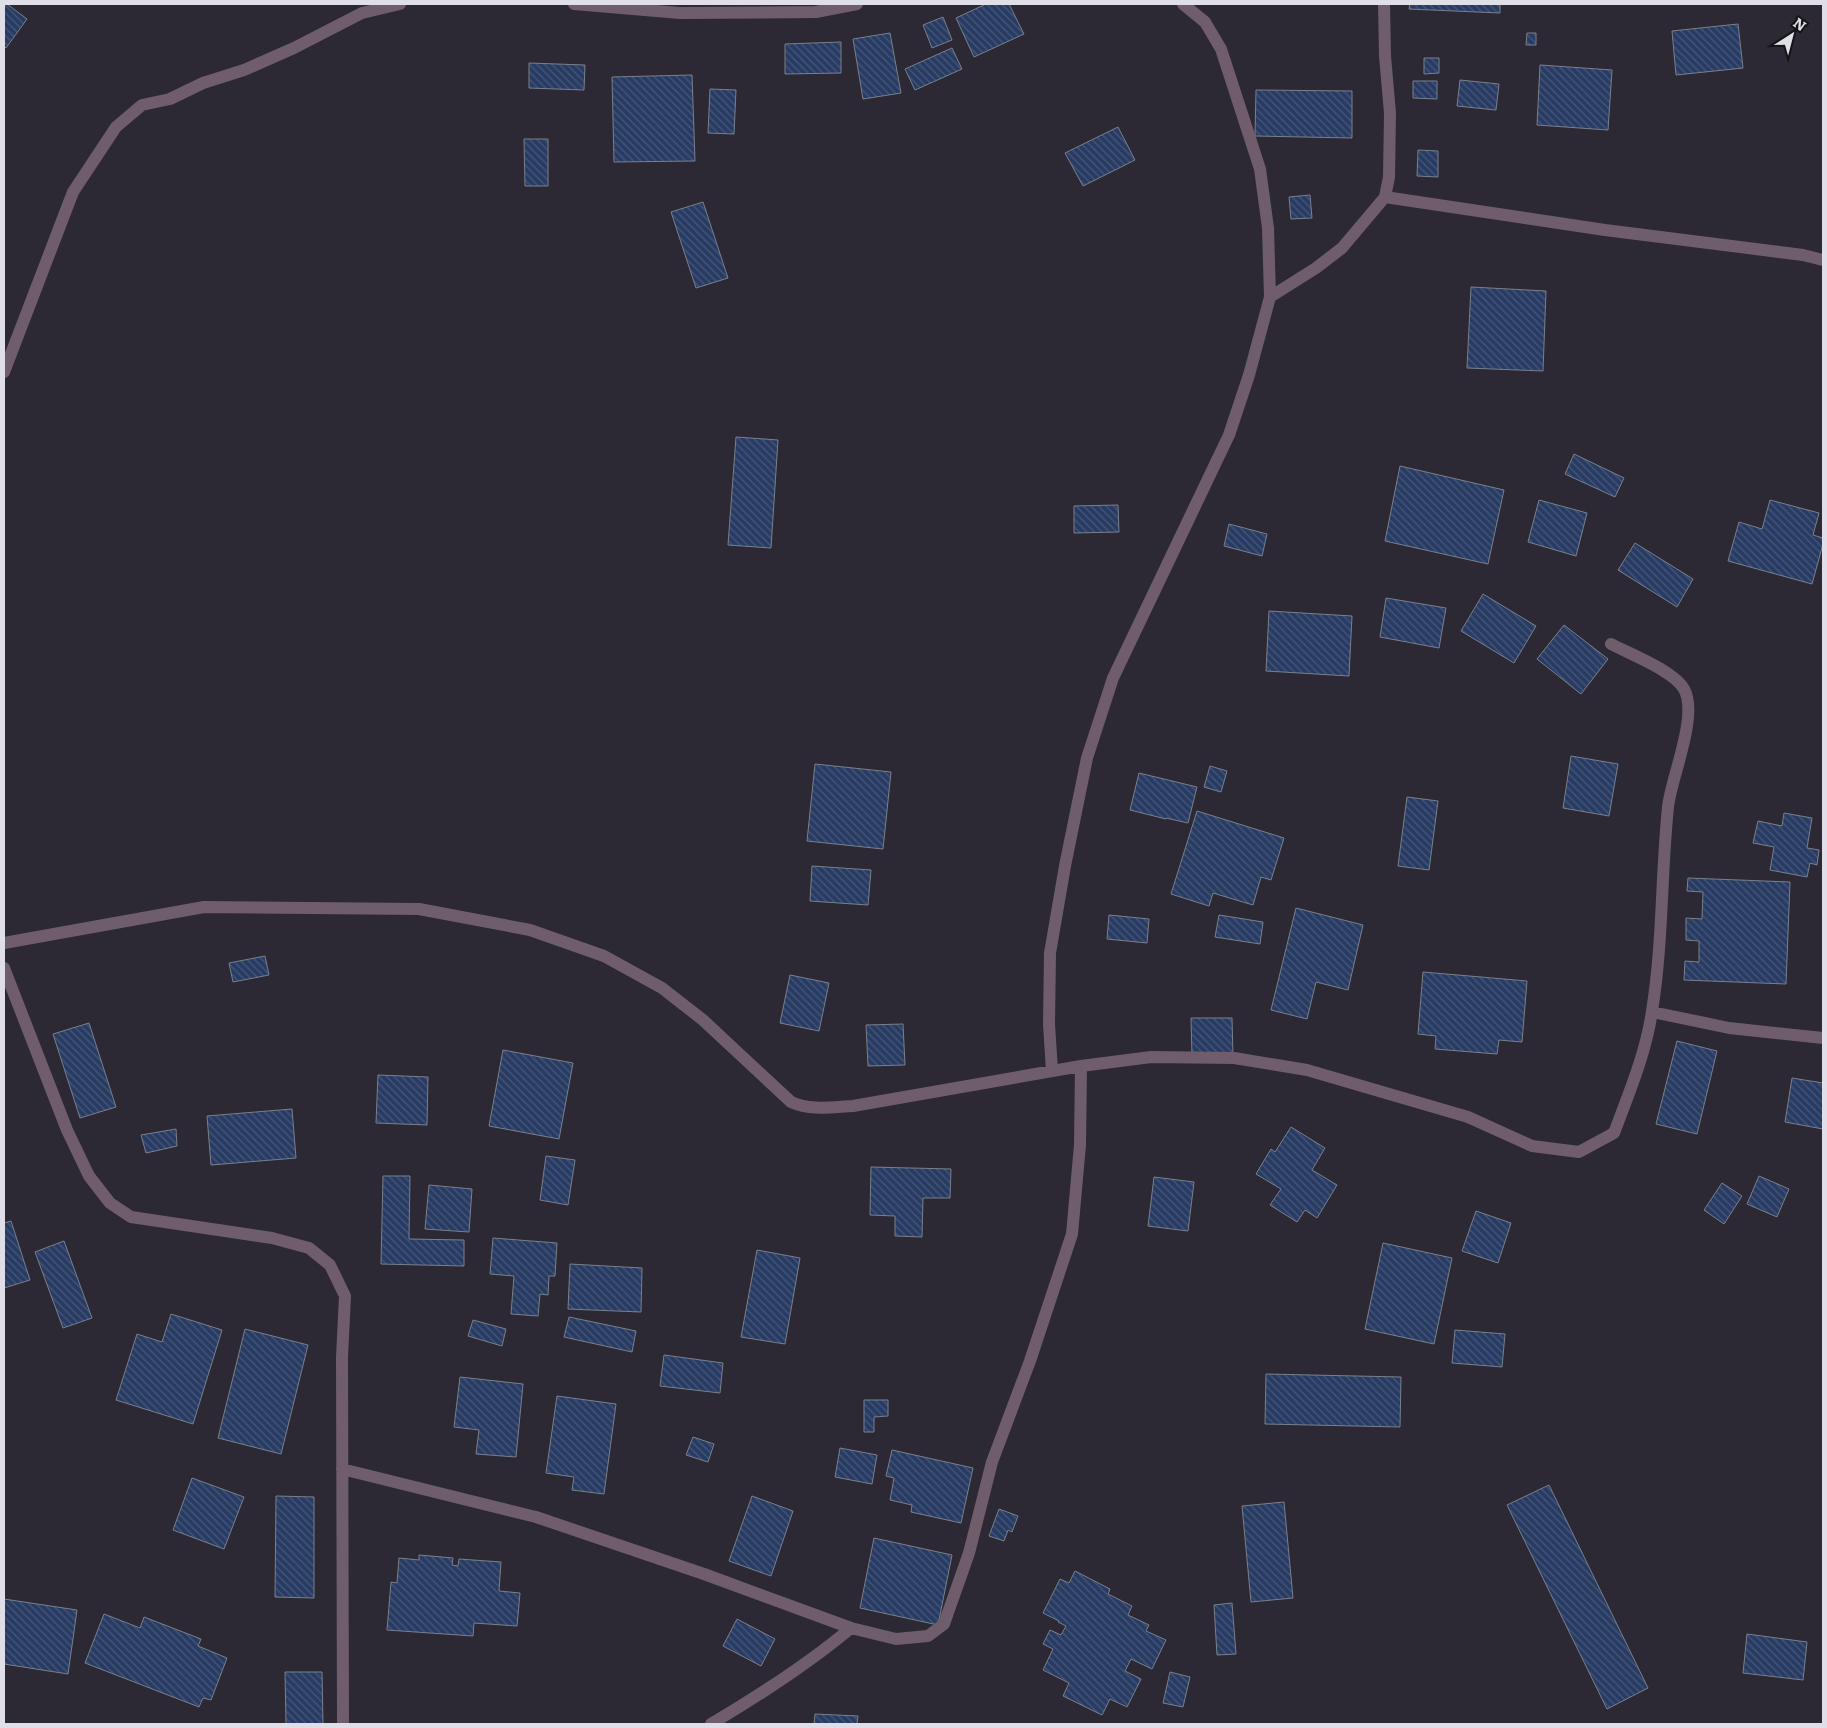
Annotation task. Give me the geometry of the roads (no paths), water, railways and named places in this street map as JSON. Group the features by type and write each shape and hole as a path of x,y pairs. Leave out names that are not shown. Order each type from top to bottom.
{"street":[{"path":"4,372 73,192 116,127 142,105 170,99 204,83 244,70 294,48 362,13 400,4"},
{"path":"574,4 680,13 816,12 857,4"},
{"path":"1052,1071 1049,1024 1050,953 1087,758 1113,678 1229,435 1249,375 1270,297 1268,228 1260,168 1221,49 1204,22 1183,4"},
{"path":"1270,297 1316,268 1342,248 1385,197 1389,177 1390,113 1385,56 1384,4"},
{"path":"1385,197 1605,230 1803,255 1823,260"},
{"path":"4,943 204,907 419,908 530,930 604,956 662,988 703,1020 791,1102 801,1106 817,1108 853,1106 1081,1066 1151,1057 1234,1058 1308,1070 1468,1117 1532,1146 1579,1152 1614,1133 1639,1068 1652,1012 1661,933 1668,806 1688,719 1688,699 1684,688 1659,668 1611,644"},
{"path":"4,968 67,1130 89,1176 110,1203 131,1217 272,1238 309,1248 330,1265 345,1296 342,1357 343,1724"},
{"path":"1652,1012 1729,1028 1823,1038"},
{"path":"342,1469 536,1517 704,1574 851,1628 896,1639 928,1636 944,1624 970,1553 992,1462 1030,1361 1072,1234 1080,1145 1081,1066"},
{"path":"712,1724 743,1706 818,1656 851,1628"}]}
